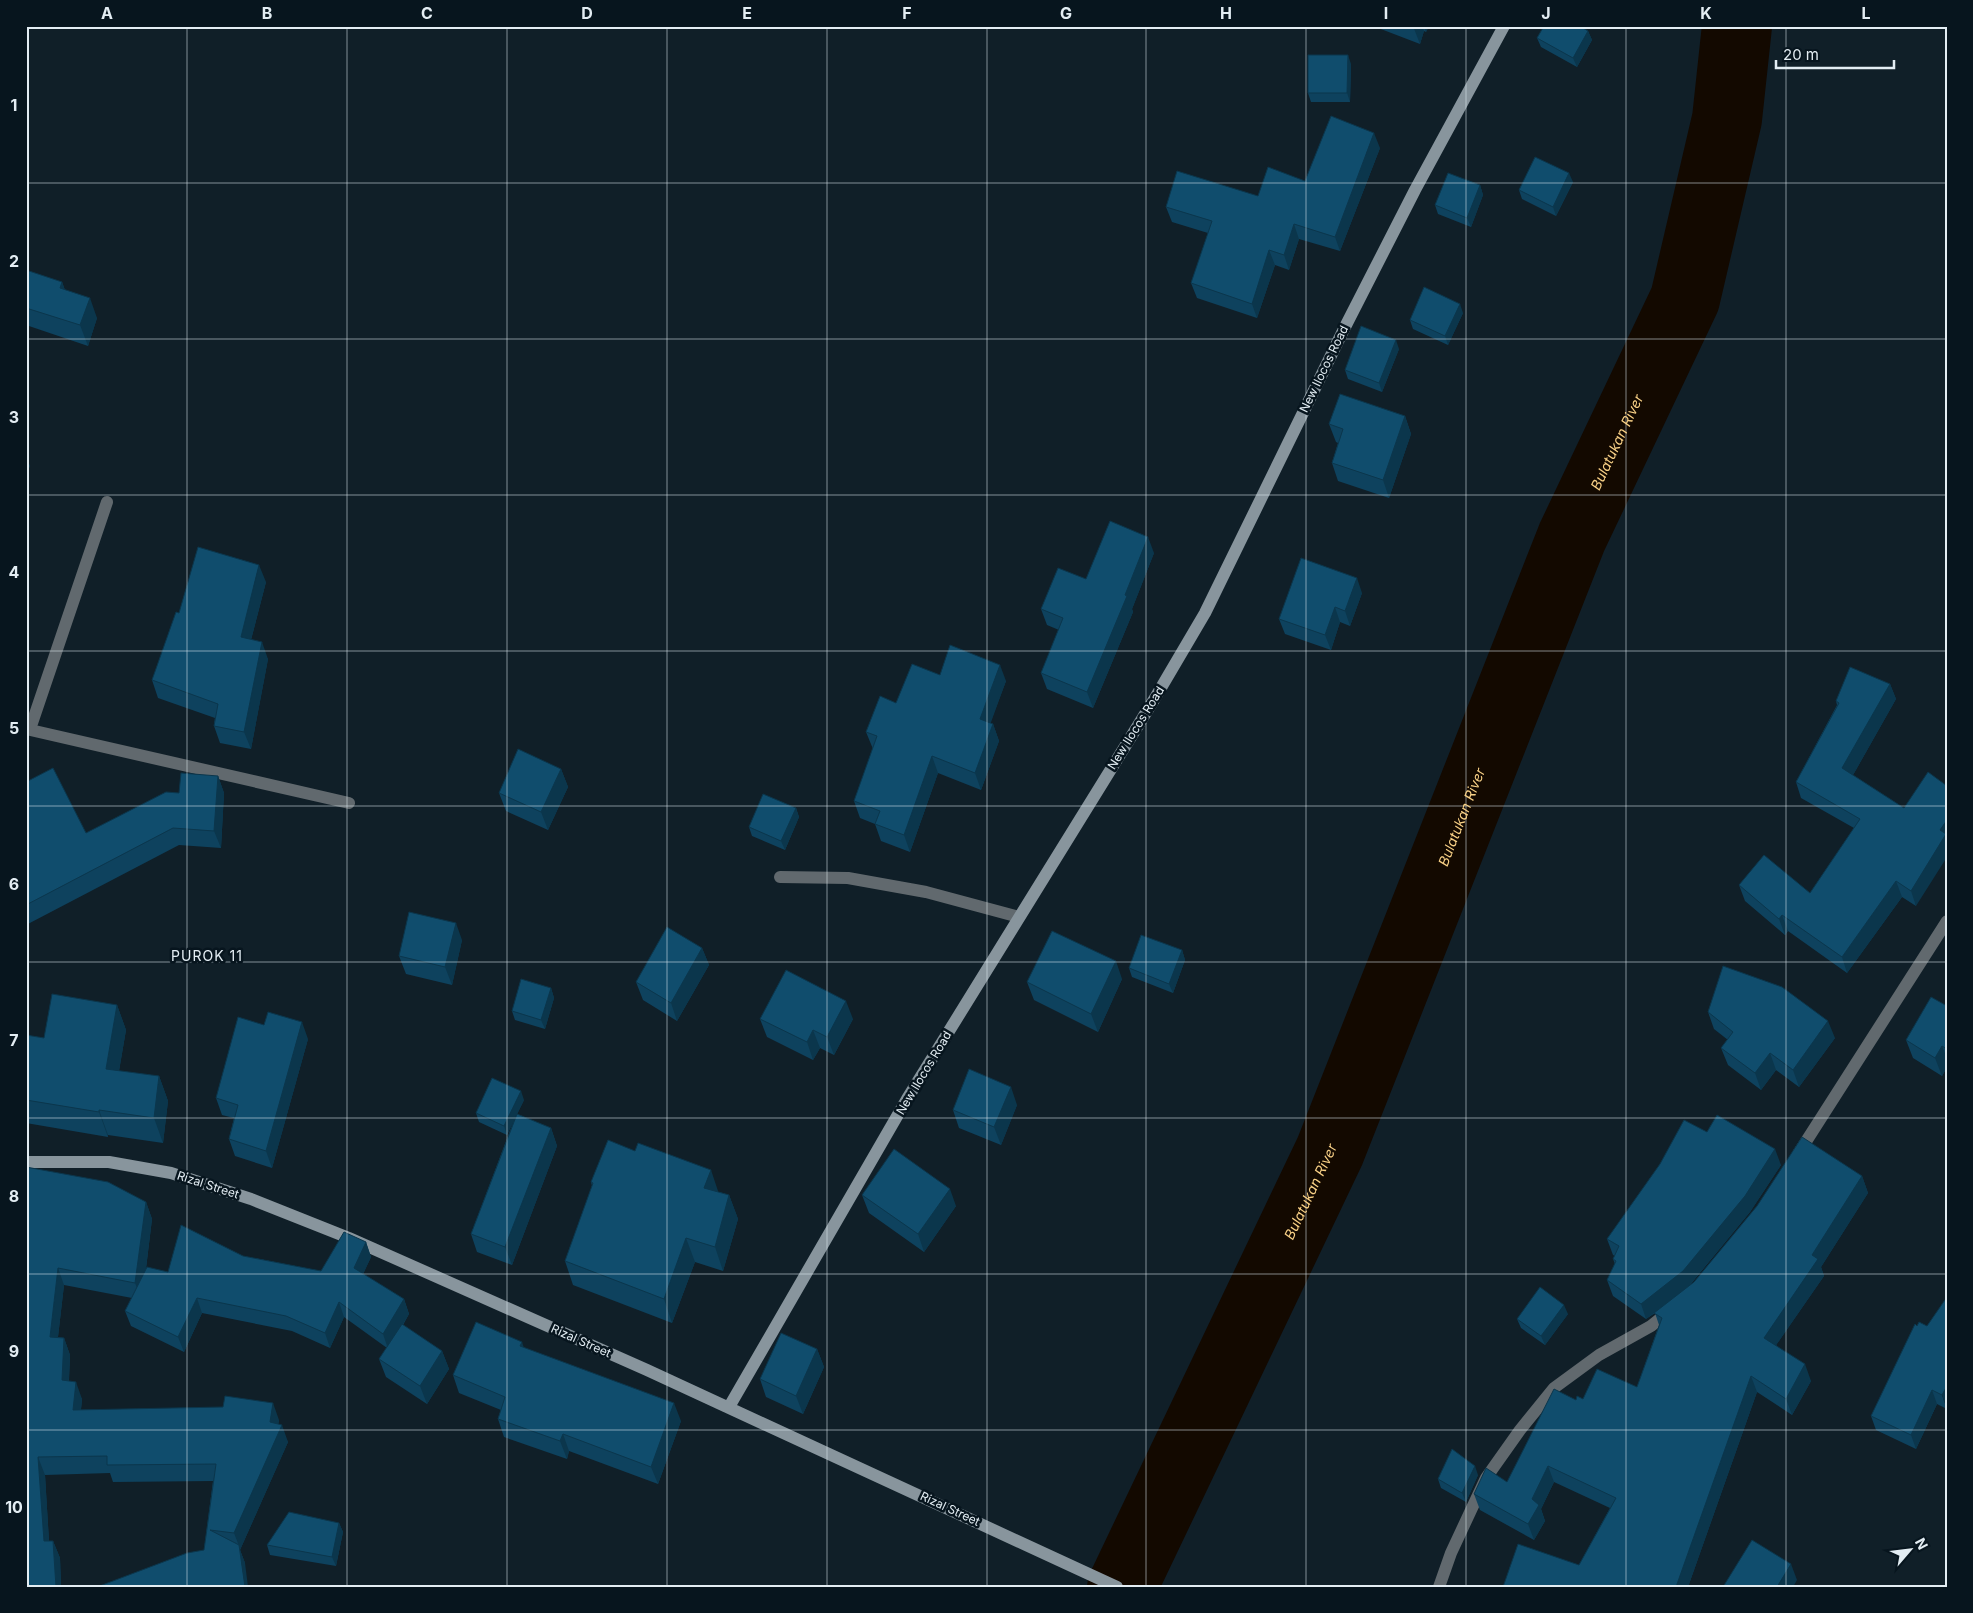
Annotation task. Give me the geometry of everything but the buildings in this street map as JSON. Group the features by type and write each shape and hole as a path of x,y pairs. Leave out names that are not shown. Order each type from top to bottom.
{"street":[{"name":"New Ilocos Road","path":"729,1407 908,1099 1155,698 1205,613 1410,198 1504,26"},
{"path":"107,502 28,729 349,804"},
{"path":"780,877 848,878 926,892 1019,917"},
{"path":"1789,1168 1947,921"},
{"name":"Rizal Street","path":"26,1162 109,1162 171,1173 251,1199 348,1238 729,1407 1117,1587"},
{"path":"1439,1587 1451,1553 1486,1478 1520,1430 1554,1388 1599,1355 1651,1326 1680,1304"}],"waterway":[{"name":"Bulatukan River","path":"1122,1587 1330,1151 1572,537 1685,299 1727,119 1737,26"}],"district":[{"name":"PUROK 11","path":"207,956"}]}
